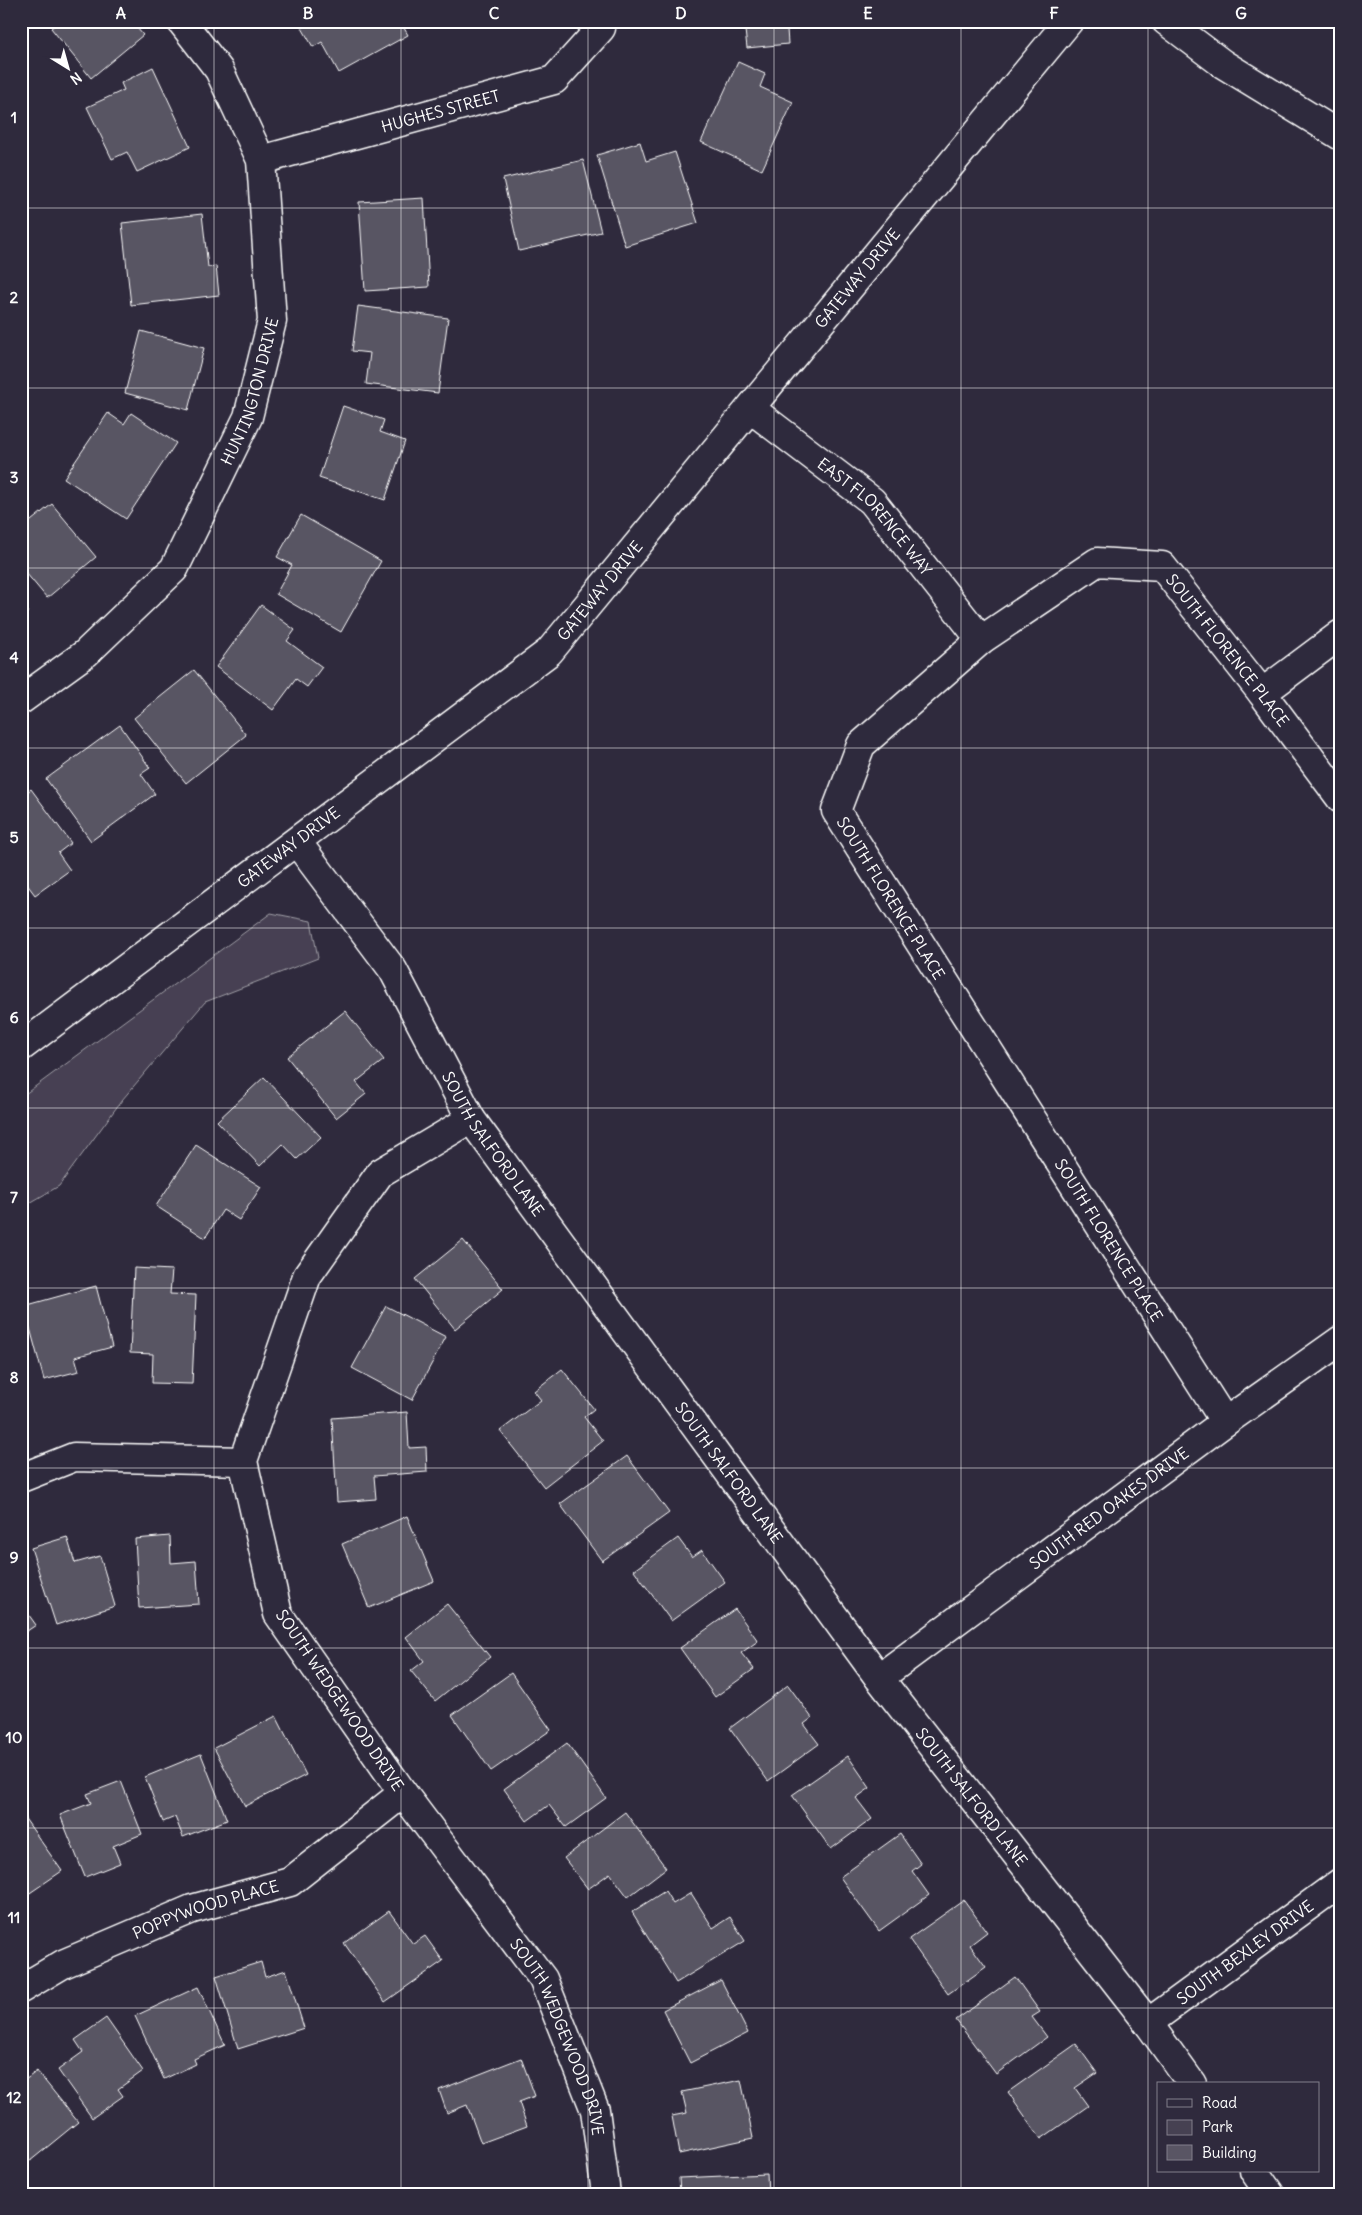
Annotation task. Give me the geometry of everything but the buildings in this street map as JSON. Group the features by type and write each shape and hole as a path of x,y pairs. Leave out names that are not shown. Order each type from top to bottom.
{"street":[{"name":"HUNTINGTON DRIVE","path":"21,700 86,653 174,569 248,417 272,321 261,160 219,70 181,21"},
{"name":"GATEWAY DRIVE","path":"21,1047 549,652 751,409 941,173 1068,21"},
{"path":"1166,21 1223,64 1341,136"},
{"name":"HUGHES STREET","path":"261,160 554,80 601,28"},
{"name":"EAST FLORENCE WAY","path":"751,409 872,501 981,640"},
{"name":"SOUTH FLORENCE PLACE","path":"1225,1422 836,811 861,745 981,640 1098,562 1162,566 1262,693 1341,799"},
{"path":"1262,693 1341,634"},
{"name":"SOUTH SALFORD LANE","path":"297,842 393,970 471,1119 880,1678 1148,2023 1191,2082"},
{"path":"21,1478 74,1457 242,1461 307,1276 380,1173 471,1119"},
{"name":"SOUTH RED OAKES DRIVE","path":"880,1678 1225,1422 1341,1340"},
{"name":"SOUTH WEDGEWOOD DRIVE","path":"242,1461 278,1614 403,1793 543,1979 595,2110 606,2194"},
{"name":"POPPYWOOD PLACE","path":"21,1989 64,1964 192,1909 290,1882 403,1793"},
{"name":"SOUTH BEXLEY DRIVE","path":"1148,2023 1341,1882"},
{"path":"1255,2172 1270,2194"}],"green space":[{"path":"271,913 311,921 318,958 205,1002 122,1100 59,1186 21,1208 21,1097"}]}
